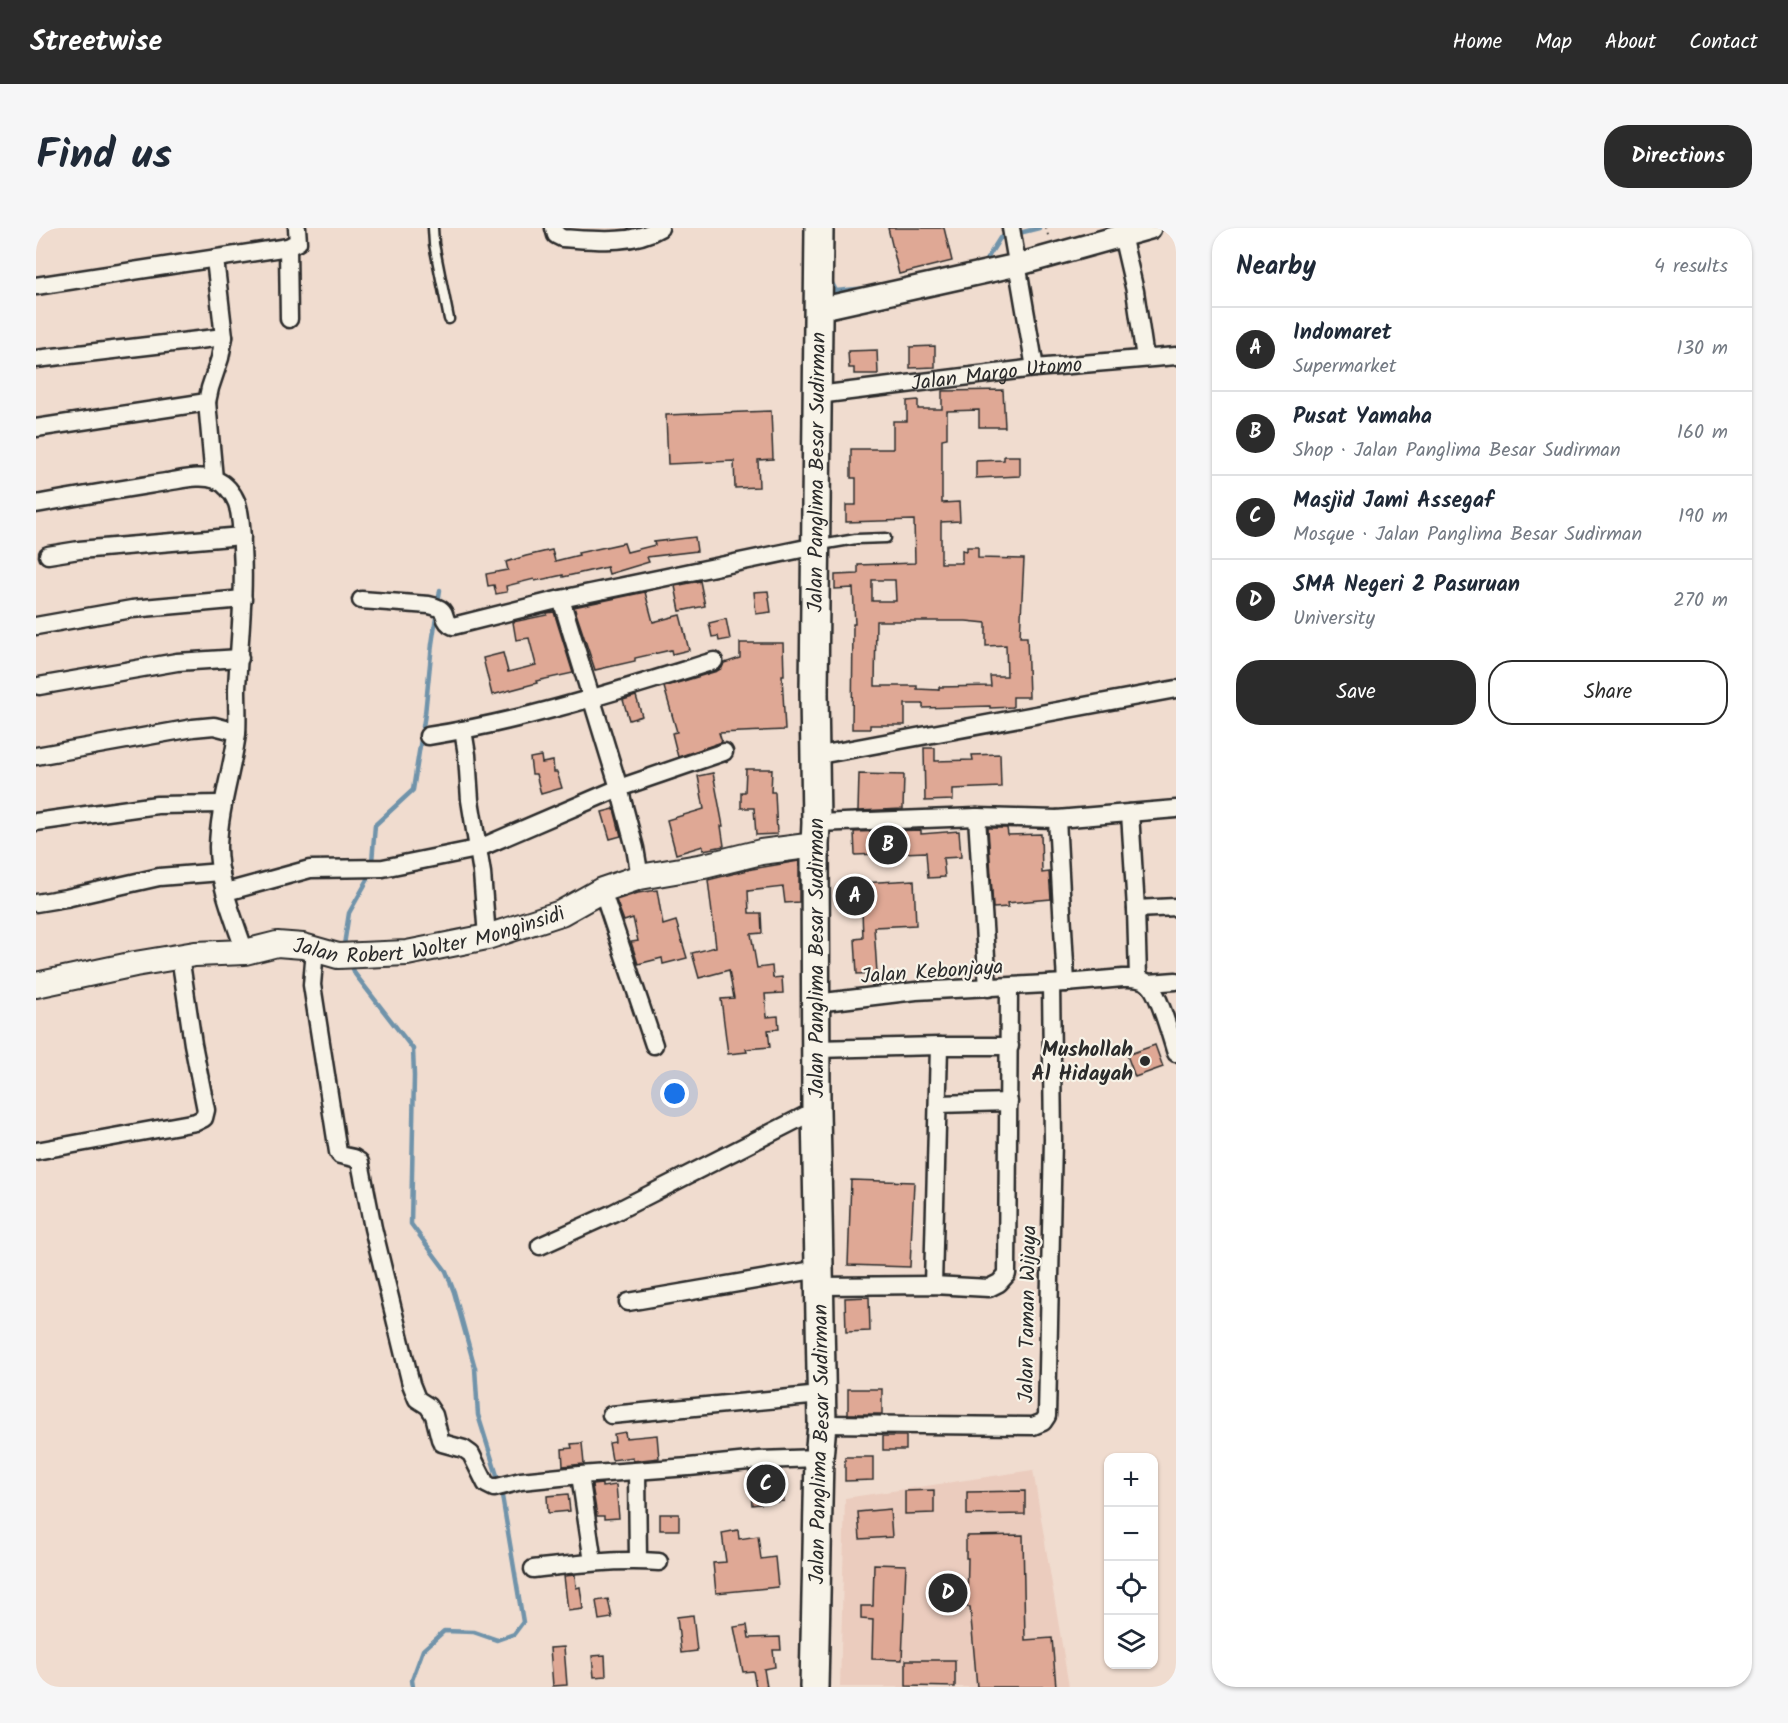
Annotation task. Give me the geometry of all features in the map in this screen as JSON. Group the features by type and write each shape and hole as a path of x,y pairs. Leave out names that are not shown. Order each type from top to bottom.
{"main road":[{"name":"Jalan Panglima Besar Sudirman","path":"814,1687 819,1458 822,1424 816,1110 814,756 820,238"},
{"name":"Jalan Robert Wolter Monginsidi","path":"36,985 180,956 245,952 278,944 303,946 348,955 407,953 487,937 561,913 602,890 640,877 704,866 761,852 815,834"}],"street":[{"path":"36,286 288,247 298,242 297,228"},
{"path":"554,228 556,235 562,238 628,239 651,234 660,228"},
{"path":"819,301 1017,265 1150,228"},
{"path":"1012,233 1035,368"},
{"path":"1122,236 1135,291 1145,358"},
{"path":"288,247 289,319"},
{"path":"214,479 207,402 224,336 215,259"},
{"path":"36,359 224,336"},
{"name":"Jalan Margo Utomo","path":"818,395 1035,368 1176,356"},
{"path":"36,428 207,402"},
{"path":"36,504 199,478 221,482 233,495 237,504 242,536 243,599 237,688 237,732 222,804 218,848 226,892 245,952"},
{"path":"48,555 79,550 242,536"},
{"path":"362,600 434,606 443,611 447,622 453,626 561,599 816,546"},
{"path":"36,626 132,609 243,599"},
{"path":"561,599 620,788 640,877"},
{"path":"39,686 177,662 240,658"},
{"path":"428,736 463,730 592,699 714,661"},
{"path":"814,756 1176,689"},
{"path":"36,756 193,728 214,726 237,732"},
{"path":"463,730 470,800 482,873 487,937"},
{"path":"226,892 310,869 383,868 477,849 620,788 724,752"},
{"path":"36,822 157,805 222,804"},
{"path":"815,834 977,817 1057,819 1176,809"},
{"path":"1130,813 1143,980 1158,999 1176,1053"},
{"path":"977,817 988,988"},
{"path":"1057,819 1059,984"},
{"path":"36,903 159,877 221,872"},
{"path":"602,890 654,1045"},
{"path":"1136,909 1176,907"},
{"path":"315,949 312,985 338,1152 340,1155 360,1162 373,1228 414,1396 428,1406 434,1415 442,1443 464,1449 471,1454 486,1484 500,1487 580,1474 759,1460 819,1458"},
{"path":"36,1151 196,1122 204,1118 206,1110 193,1044 180,956"},
{"name":"Jalan Kebonjaya","path":"816,1003 916,991 1059,984 1123,978 1176,981"},
{"name":"Jalan Taman Wijaya","path":"822,1424 1033,1426 1043,1422 1047,1416 1059,984"},
{"path":"628,1302 819,1277 989,1288 999,1283 1007,1274 1009,987"},
{"path":"933,1286 939,1046"},
{"path":"816,1049 1010,1046"},
{"path":"938,1104 1009,1102"},
{"path":"540,1246 613,1213 816,1110"},
{"path":"611,1415 821,1395"},
{"path":"637,1471 638,1560"},
{"path":"580,1474 593,1562"},
{"path":"533,1569 593,1562 638,1560 659,1562"}],"lane":[{"path":"433,228 449,319"},
{"path":"816,546 836,541 886,538"}],"shaded area":[{"path":"1033,1470 1069,1687 840,1687 845,1498"}],"building":[{"path":"888,228 944,228 952,261 899,274"},
{"path":"935,346 935,367 910,368 910,347"},
{"path":"877,350 878,374 854,374 854,368 849,368 848,351"},
{"path":"1003,390 1005,427 979,427 979,410 947,411 947,438 942,439 942,503 959,502 960,521 941,522 941,563 962,563 962,550 967,551 967,547 978,547 978,558 1024,559 1020,637 1027,637 1029,697 1013,697 1013,707 923,708 923,704 905,704 905,725 870,725 870,729 852,729 853,624 855,624 853,588 835,589 835,575 858,574 858,565 915,563 914,520 846,522 846,505 856,505 856,478 851,478 851,449 893,449 893,421 907,421 907,401 918,400 918,409 942,409 942,391","holes":["872,580 895,580 896,601 872,601","876,621 986,623 986,646 1006,645 1007,676 990,676 991,686 939,687 939,690 917,689 917,686 875,686"]},
{"path":"771,411 773,459 758,460 759,487 735,488 734,461 668,464 666,415"},
{"path":"1004,456 1020,456 1020,476 976,478 976,461 1004,460"},
{"path":"695,537 697,551 647,557 649,562 609,574 607,567 563,577 563,575 535,581 534,579 506,586 507,592 496,594 494,585 488,586 486,574 508,570 506,562 526,556 552,550 555,561 579,555 578,553 624,543 627,552 655,545 654,542"},
{"path":"700,581 705,606 680,611 675,586"},
{"path":"768,591 771,612 756,614 754,592"},
{"path":"645,592 653,622 680,615 689,650 672,654 671,650 595,670 574,607"},
{"path":"554,612 573,673 536,681 537,683 492,695 483,658 503,653 508,672 536,665 529,638 516,640 513,622"},
{"path":"726,619 730,639 719,641 718,636 712,637 709,623"},
{"path":"740,643 783,643 785,730 719,733 722,742 678,757 672,733 677,732 664,687 717,671 724,663 740,658"},
{"path":"636,696 642,716 629,720 623,700"},
{"path":"924,748 935,748 935,761 973,760 972,755 1000,754 1001,787 953,789 953,800 925,801"},
{"path":"541,756 542,763 553,761 554,772 557,772 562,788 541,794 536,774 532,774 530,758"},
{"path":"746,769 772,769 771,792 775,792 777,834 756,835 754,808 741,808 741,792 745,792"},
{"path":"713,773 723,826 721,826 724,846 703,850 703,846 676,854 667,820 704,809 698,776"},
{"path":"859,774 904,775 903,809 858,811"},
{"path":"614,809 621,836 610,839 602,812"},
{"path":"988,828 1007,828 1008,835 1041,834 1042,873 1049,872 1051,899 1007,903 1008,907 993,908"},
{"path":"921,830 921,834 959,831 961,857 943,858 945,877 928,878 926,852 855,855 854,832"},
{"path":"799,861 799,902 785,903 783,887 748,891 749,913 761,913 762,933 751,934 757,968 772,966 773,978 782,977 783,993 765,994 767,1017 778,1016 779,1029 768,1030 770,1047 746,1049 747,1052 728,1054 721,999 734,998 729,970 699,978 692,953 716,947 708,880"},
{"path":"914,880 916,925 874,927 877,973 857,974 855,939 863,938 861,883"},
{"path":"657,890 663,925 676,921 687,958 663,964 662,958 638,964 631,942 638,941 633,918 624,921 616,900"},
{"name":"Mushollah Al Hidayah","path":"1155,1045 1163,1067 1135,1077 1127,1055"},
{"path":"851,1180 914,1182 910,1267 848,1265"},
{"path":"869,1297 870,1331 846,1332 845,1298"},
{"path":"848,1389 882,1389 882,1414 848,1414"},
{"path":"625,1432 626,1438 657,1435 659,1458 633,1461 633,1457 612,1460 609,1443 615,1442 614,1434"},
{"path":"883,1436 906,1436 906,1450 883,1450"},
{"path":"582,1443 584,1464 563,1466 562,1449 572,1448 571,1444"},
{"path":"845,1457 873,1457 873,1480 845,1481"},
{"path":"781,1470 784,1501 752,1505 749,1472"},
{"path":"602,1484 602,1487 616,1485 619,1518 604,1519 604,1516 597,1516 592,1485"},
{"path":"934,1490 934,1513 905,1514 905,1491"},
{"path":"1025,1491 1025,1514 967,1515 967,1492"},
{"path":"568,1494 570,1511 548,1513 547,1496"},
{"path":"890,1509 892,1537 860,1539 858,1512"},
{"path":"660,1514 679,1514 679,1530 660,1530"},
{"path":"738,1530 739,1539 758,1536 761,1559 775,1557 778,1587 716,1593 713,1563 726,1562 722,1533"},
{"path":"1023,1535 1025,1640 1052,1638 1056,1687 977,1687 970,1607 967,1607 966,1536"},
{"path":"874,1564 906,1565 902,1660 872,1659 873,1620 861,1619 861,1606 873,1606"},
{"path":"575,1575 576,1588 580,1587 583,1609 568,1611 564,1576"},
{"path":"608,1599 612,1618 599,1620 596,1601"},
{"path":"693,1615 697,1651 681,1653 677,1617"},
{"path":"747,1625 749,1638 780,1637 781,1650 773,1650 775,1667 764,1669 767,1687 756,1687 753,1671 743,1672 734,1627"},
{"path":"564,1647 567,1685 553,1686 550,1648"},
{"path":"605,1655 606,1676 594,1677 592,1656"},
{"path":"906,1660 955,1660 955,1687 906,1686"}],"waterway":[{"path":"981,263 985,262 1000,238 1039,228"},
{"path":"830,279 836,291 867,288"},
{"path":"438,603 440,590"},
{"path":"346,949 344,945 349,913 371,874 375,825 413,790 437,611"},
{"path":"351,963 355,974 413,1049 411,1224 446,1271 454,1292 475,1368 478,1415 499,1482"},
{"path":"413,1687 412,1680 423,1650 444,1631 474,1632 497,1640 514,1634 523,1622 501,1490"}],"place":[{"name":"Pusat Yamaha","path":"888,845"},
{"name":"Indomaret","path":"855,896"},
{"name":"Mushollah Al Hidayah","path":"1145,1061"},
{"name":"Masjid Jami Assegaf","path":"766,1484"},
{"name":"SMA Negeri 2 Pasuruan","path":"948,1593"}]}
